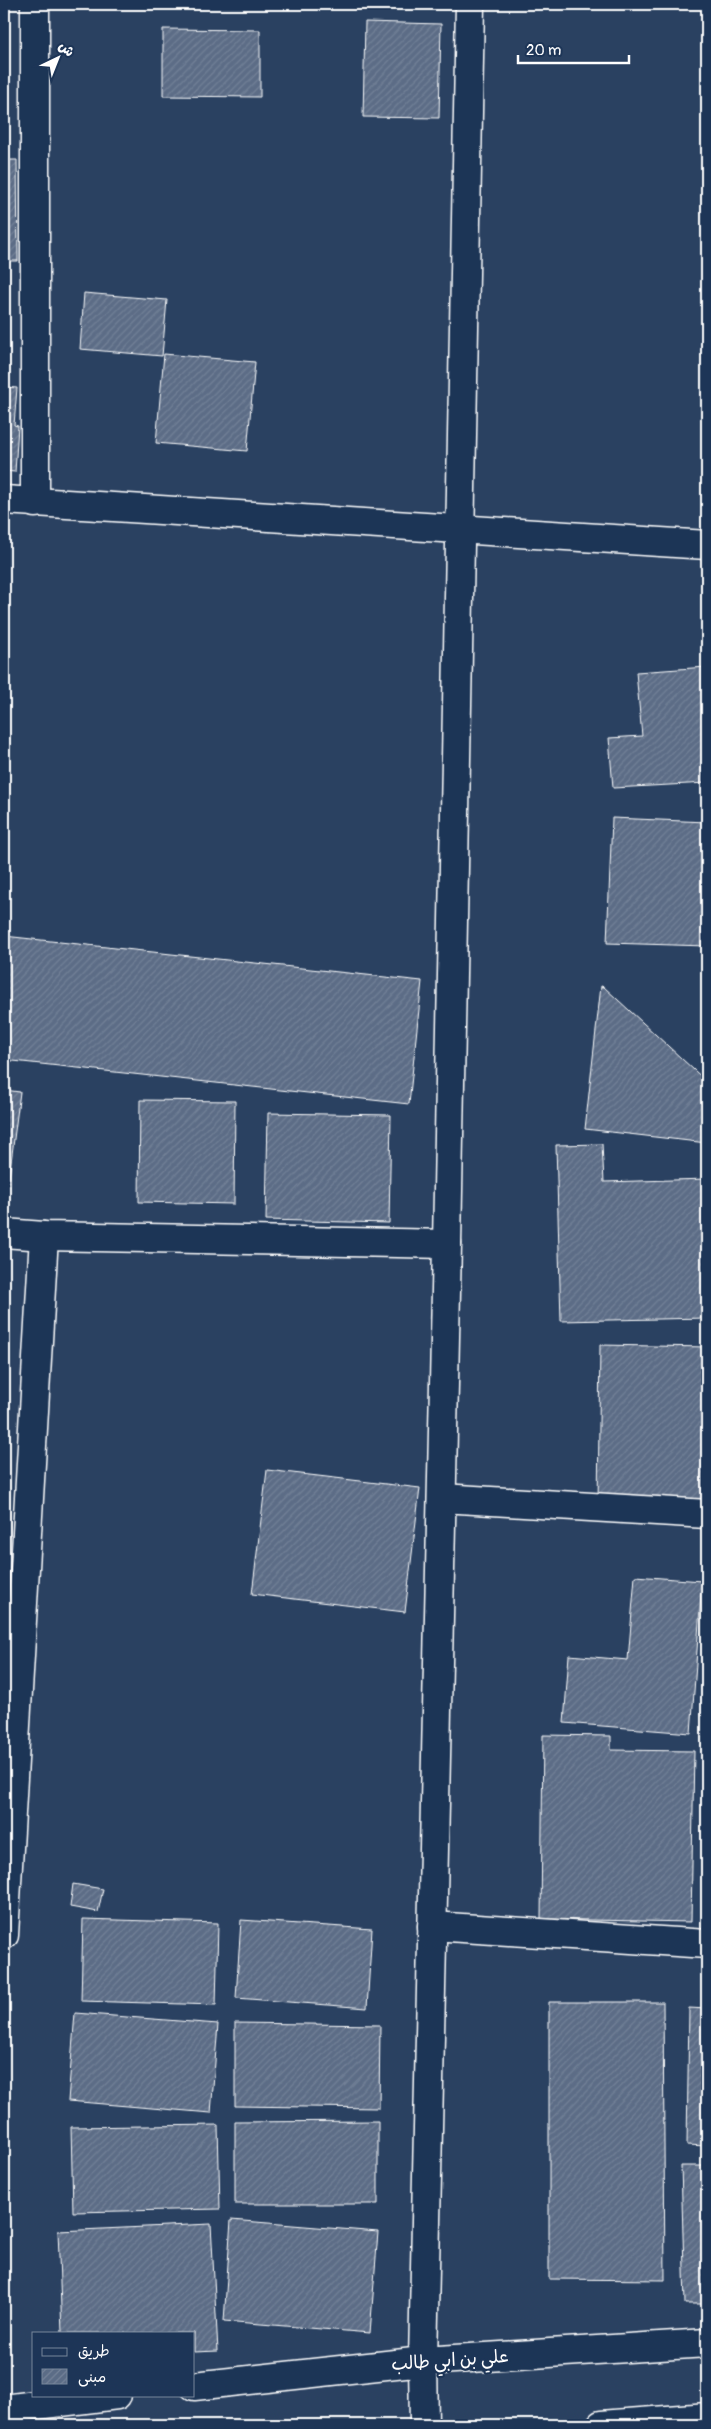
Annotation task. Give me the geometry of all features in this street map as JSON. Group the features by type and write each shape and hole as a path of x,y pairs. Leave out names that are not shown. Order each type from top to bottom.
{"street":[{"path":"35,4 35,503"},
{"path":"424,2425 423,2361 442,1498 470,4"},
{"path":"4,500 707,545"},
{"path":"4,1233 44,1236 447,1244"},
{"path":"4,1935 44,1236"},
{"path":"442,1498 707,1514"},
{"path":"432,1926 707,1944"},
{"name":"علي بن ابي طالب","path":"195,2386 423,2361 707,2343"},
{"path":"4,2409 109,2396"},
{"path":"601,2425 707,2417"}],"building":[{"path":"365,22 441,24 439,118 363,117"},
{"path":"163,29 260,30 260,97 163,96"},
{"path":"4,160 17,160 18,261 4,261"},
{"path":"84,293 167,300 162,356 80,349"},
{"path":"164,354 255,362 247,451 156,443"},
{"path":"4,387 17,388 14,425 18,426 15,472 4,471"},
{"path":"707,667 707,783 613,788 609,738 642,736 636,672"},
{"path":"612,818 707,822 707,946 607,943"},
{"path":"4,936 422,981 409,1104 4,1060"},
{"path":"601,986 707,1082 707,1143 585,1129"},
{"path":"4,1090 20,1092 5,1209 4,1209"},
{"path":"140,1100 235,1101 234,1204 139,1202"},
{"path":"268,1113 391,1115 389,1223 266,1220"},
{"path":"602,1144 604,1182 707,1179 707,1318 561,1321 556,1145"},
{"path":"600,1345 707,1347 707,1505 598,1503"},
{"path":"4,1463 8,1464 4,1502"},
{"path":"267,1470 420,1488 405,1612 252,1594"},
{"path":"635,1576 702,1581 691,1733 564,1723 569,1655 628,1660"},
{"path":"543,1735 611,1736 611,1750 694,1751 691,1922 541,1919"},
{"path":"73,1884 103,1889 98,1912 70,1907"},
{"path":"83,1919 218,1923 216,2005 81,2001"},
{"path":"241,1920 372,1929 367,2008 236,1998"},
{"path":"549,2002 663,2002 665,2280 549,2279"},
{"path":"689,2008 707,2009 707,2146 687,2145"},
{"path":"75,2013 218,2024 211,2113 68,2101"},
{"path":"235,2023 380,2025 379,2108 235,2106"},
{"path":"378,2121 378,2204 235,2204 235,2122"},
{"path":"218,2125 220,2209 73,2212 71,2127"},
{"path":"681,2166 707,2166 707,2304 685,2304"},
{"path":"231,2220 378,2232 370,2333 224,2321"},
{"path":"211,2224 218,2351 195,2352 195,2332 62,2332 58,2231"}]}
